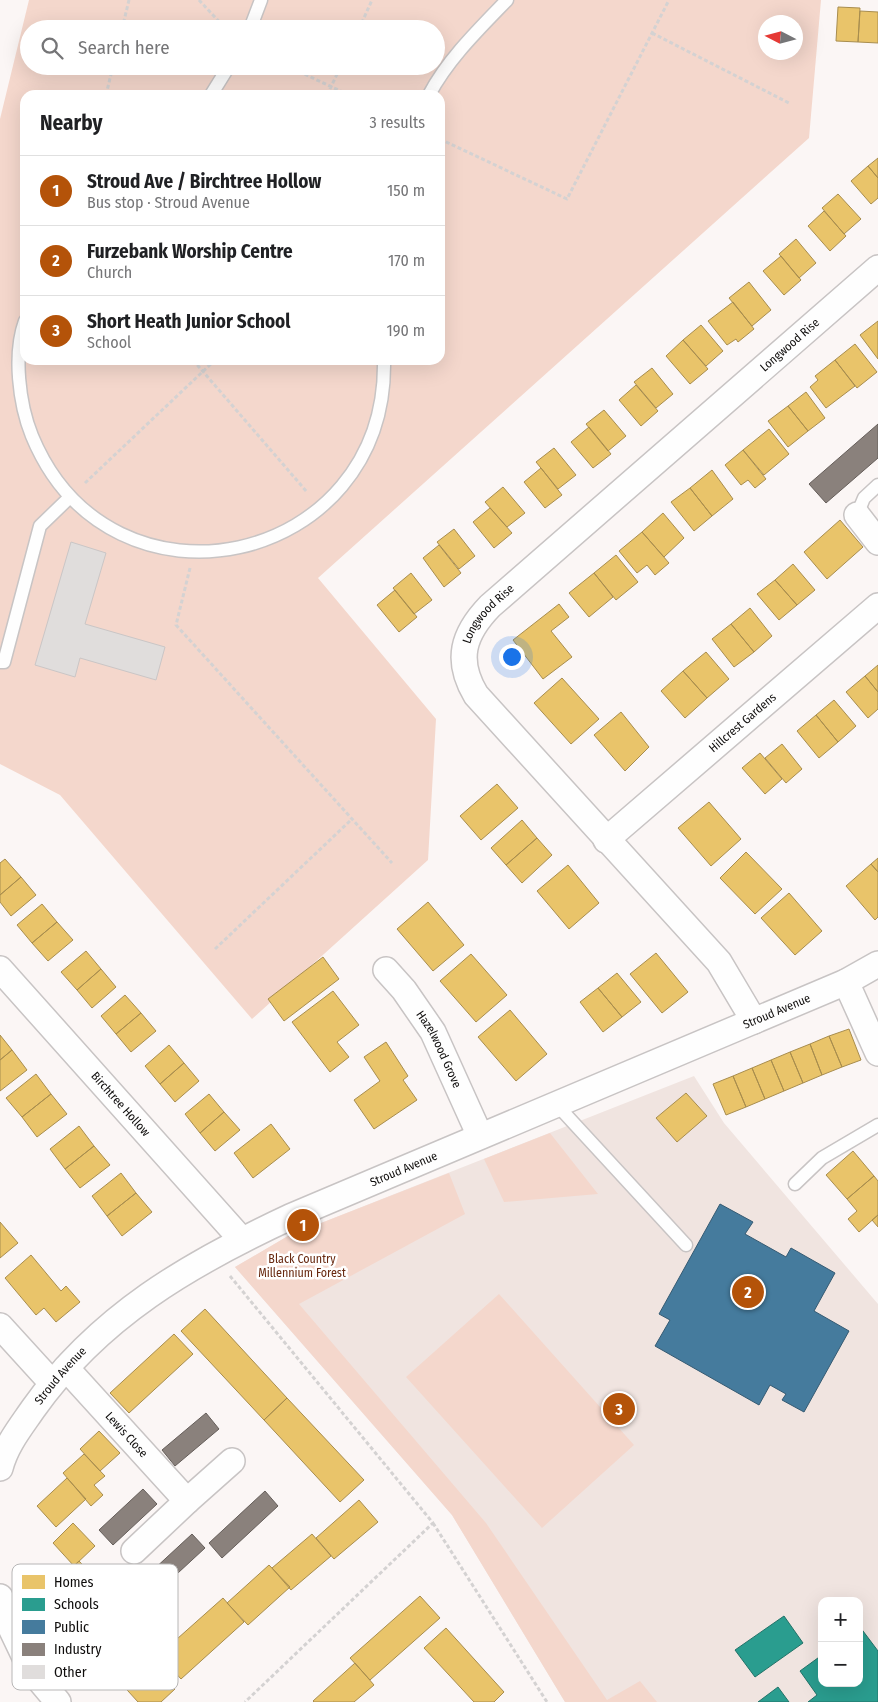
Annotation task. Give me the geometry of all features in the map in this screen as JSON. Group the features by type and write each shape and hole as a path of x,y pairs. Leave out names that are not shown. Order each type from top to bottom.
{"street":[{"name":"Longwood Rise","path":"754,1021 719,962 606,840 476,694 467,680 464,659 466,638 476,621 490,606 878,268"},
{"path":"857,515 878,542"},
{"name":"Hillcrest Gardens","path":"606,840 878,606"},
{"name":"Stroud Avenue","path":"0,1468 5,1450 59,1376 99,1336 146,1297 213,1254 480,1136 846,982 878,964"},
{"name":"Birchtree Hollow","path":"0,969 242,1240"},
{"name":"Hazelwood Grove","path":"386,970 404,990 433,1032 480,1136"},
{"path":"846,982 878,1053"},
{"name":"Lewis Close","path":"0,1326 59,1376 187,1501"},
{"path":"134,1551 232,1461"},
{"path":"0,1597 12,1630"},
{"path":"48,1690 58,1702"}],"lane":[{"path":"253,20 261,0"},
{"path":"445,71 478,30 507,0"},
{"path":"214,90 223,75"},
{"path":"432,90 442,75"},
{"path":"20,357 18,372 25,418 42,461 70,497 106,526 131,538 148,545 193,553 239,549 283,534 321,508 352,474 373,433 384,388 384,365"},
{"path":"857,515 864,498 878,485"},
{"path":"0,662 4,662 40,526 70,497"},
{"path":"557,1105 686,1244"},
{"path":"795,1184 822,1158 878,1125"}],"path":[{"path":"124,20 129,0"},
{"path":"199,0 218,20"},
{"path":"362,20 372,0"},
{"path":"445,141 567,200 669,0"},
{"path":"652,34 789,103"},
{"path":"107,90 111,75"},
{"path":"306,75 339,90"},
{"path":"329,90 336,75"},
{"path":"197,365 321,508"},
{"path":"70,497 210,365"},
{"path":"193,553 176,625 392,863"},
{"path":"215,949 352,819"},
{"path":"213,1254 433,1523 548,1702"},
{"path":"245,1702 433,1523"}],"shaded area":[{"path":"694,1076 724,1123 878,1304 878,1702 565,1702 452,1515 235,1267 288,1236"}],"green space":[{"path":"29,0 821,0 809,138 318,578 436,719 428,860 252,1019 60,795 0,764 0,119 20,37 20,75 445,75 445,20 24,20"},
{"path":"550,1133 598,1194 504,1202 484,1159"},
{"name":"Black Country Millennium Forest","path":"449,1173 465,1214 299,1304 486,1523 607,1700 640,1681 657,1702 565,1702 452,1515 235,1267 288,1236"},
{"path":"499,1294 634,1445 542,1528 406,1377"}],"building: Homes":[{"path":"838,7 860,8 858,42 836,41"},
{"path":"860,11 878,12 878,43 858,42"},
{"path":"878,158 878,178 868,166"},
{"path":"868,166 878,178 878,198 871,204 851,181"},
{"path":"838,194 861,219 844,234 822,208"},
{"path":"824,211 846,236 830,251 808,226"},
{"path":"796,239 816,263 799,278 779,254"},
{"path":"781,256 801,280 784,295 763,271"},
{"path":"749,282 771,310 752,326 729,298"},
{"path":"733,302 754,329 738,342 736,339 727,345 708,321"},
{"path":"878,321 878,359 860,335"},
{"path":"701,325 723,351 706,366 683,340"},
{"path":"683,340 708,369 690,384 666,356"},
{"path":"855,344 877,372 857,388 835,360"},
{"path":"835,360 855,386 826,408 810,387 818,380 815,376"},
{"path":"652,368 673,394 656,408 634,382"},
{"path":"636,385 658,411 641,426 619,400"},
{"path":"806,392 825,418 808,431 788,406"},
{"path":"788,406 808,431 788,447 768,421"},
{"path":"604,410 626,436 608,451 586,424"},
{"path":"589,427 611,454 593,468 571,442"},
{"path":"769,429 789,454 764,475 743,450"},
{"path":"554,448 576,475 558,489 536,462"},
{"path":"743,450 766,479 755,488 748,480 741,485 725,465"},
{"path":"541,468 562,495 545,508 524,482"},
{"path":"712,470 733,499 712,516 690,488"},
{"path":"503,487 525,513 507,527 485,502"},
{"path":"690,488 712,516 694,531 671,502"},
{"path":"490,508 512,533 494,548 473,522"},
{"path":"663,513 684,538 664,557 642,532"},
{"path":"840,520 863,547 827,579 804,552"},
{"path":"454,529 475,556 459,569 437,542"},
{"path":"642,532 669,563 655,575 647,565 637,573 619,551"},
{"path":"439,545 461,573 444,587 423,558"},
{"path":"616,555 638,582 616,600 594,573"},
{"path":"793,564 815,590 797,605 775,580"},
{"path":"411,573 432,600 414,614 393,588"},
{"path":"594,573 613,597 589,617 569,593"},
{"path":"775,580 797,605 779,620 757,594"},
{"path":"395,590 417,617 399,632 377,605"},
{"path":"559,604 569,617 551,631 572,657 543,679 513,640"},
{"path":"750,608 772,636 754,652 731,624"},
{"path":"731,624 754,652 734,667 712,639"},
{"path":"706,652 729,679 707,698 683,671"},
{"path":"878,665 878,692 865,676"},
{"path":"683,671 707,698 685,718 661,691"},
{"path":"865,676 878,692 878,709 868,718 846,692"},
{"path":"562,678 599,719 571,744 534,703"},
{"path":"834,700 856,726 838,742 816,715"},
{"path":"621,712 649,747 625,771 594,735"},
{"path":"816,715 838,742 819,758 797,731"},
{"path":"782,744 802,769 786,783 765,758"},
{"path":"760,753 782,779 765,794 742,768"},
{"path":"497,784 518,808 481,840 460,816"},
{"path":"709,802 741,839 711,866 678,828"},
{"path":"522,820 537,838 506,865 491,848"},
{"path":"537,838 552,855 522,883 506,865"},
{"path":"746,852 782,889 755,914 720,878"},
{"path":"878,858 878,872 871,864"},
{"path":"5,859 21,877 0,895 0,863"},
{"path":"871,864 878,872 878,917 875,920 846,886"},
{"path":"568,865 599,903 569,929 537,891"},
{"path":"21,877 36,895 11,916 0,902 0,895"},
{"path":"789,893 822,931 795,955 761,918"},
{"path":"428,902 464,945 433,971 397,929"},
{"path":"42,904 57,922 32,943 17,925"},
{"path":"57,922 73,940 48,961 32,943"},
{"path":"86,951 101,969 77,990 61,972"},
{"path":"656,953 688,992 662,1013 630,974"},
{"path":"471,954 507,995 476,1022 440,981"},
{"path":"323,957 339,979 284,1021 268,999"},
{"path":"101,969 116,987 92,1008 77,990"},
{"path":"617,973 641,1002 622,1017 598,988"},
{"path":"598,988 622,1017 603,1032 580,1002"},
{"path":"333,991 359,1025 337,1042 349,1057 330,1072 292,1022"},
{"path":"125,995 141,1013 116,1034 101,1016"},
{"path":"510,1010 547,1054 516,1081 478,1037"},
{"path":"141,1013 156,1031 131,1052 116,1034"},
{"path":"849,1029 861,1060 842,1067 829,1036"},
{"path":"0,1035 12,1050 0,1060"},
{"path":"829,1036 842,1067 822,1075 810,1044"},
{"path":"386,1042 408,1076 403,1080 417,1100 374,1129 354,1100 380,1081 364,1057"},
{"path":"810,1044 822,1075 803,1083 790,1052"},
{"path":"169,1045 184,1063 160,1084 145,1066"},
{"path":"12,1050 27,1070 0,1091 0,1060"},
{"path":"790,1052 803,1083 784,1091 771,1060"},
{"path":"771,1060 784,1091 765,1099 752,1068"},
{"path":"184,1063 199,1081 175,1102 160,1084"},
{"path":"752,1068 765,1099 746,1107 733,1076"},
{"path":"36,1074 51,1094 22,1117 6,1098"},
{"path":"733,1076 746,1107 726,1115 713,1084"},
{"path":"686,1093 707,1116 677,1142 656,1118"},
{"path":"51,1094 67,1114 37,1137 22,1117"},
{"path":"209,1094 224,1112 200,1133 185,1114"},
{"path":"224,1112 240,1130 215,1151 200,1133"},
{"path":"271,1124 290,1149 253,1178 234,1153"},
{"path":"79,1126 94,1146 65,1169 50,1149"},
{"path":"94,1146 110,1165 80,1188 65,1169"},
{"path":"853,1151 874,1176 847,1199 826,1175"},
{"path":"121,1173 136,1193 107,1216 92,1196"},
{"path":"874,1176 878,1181 878,1215 859,1232 848,1219 857,1211 847,1199"},
{"path":"136,1193 152,1212 122,1236 107,1216"},
{"path":"878,1215 878,1227 872,1220"},
{"path":"0,1222 18,1243 0,1258"},
{"path":"31,1255 61,1291 66,1286 80,1302 56,1322 44,1308 36,1315 5,1278"},
{"path":"205,1309 287,1398 264,1420 181,1331"},
{"path":"174,1334 193,1354 129,1413 110,1393"},
{"path":"287,1398 364,1480 340,1502 264,1420"},
{"path":"99,1431 120,1453 100,1471 80,1449"},
{"path":"84,1454 105,1476 94,1485 103,1495 91,1506 63,1473"},
{"path":"67,1478 86,1499 56,1527 37,1506"},
{"path":"359,1500 378,1522 334,1559 316,1538"},
{"path":"73,1523 95,1546 76,1564 72,1564 53,1543"},
{"path":"312,1534 331,1556 291,1590 272,1568"},
{"path":"269,1565 290,1587 248,1625 227,1603"},
{"path":"420,1596 440,1618 370,1680 350,1658"},
{"path":"223,1598 244,1622 181,1679 178,1676 178,1638"},
{"path":"446,1628 504,1692 494,1702 474,1702 424,1648"},
{"path":"355,1663 374,1685 354,1702 313,1701"},
{"path":"127,1690 174,1690 161,1702 138,1702"}],"building: Schools":[{"path":"784,1616 803,1643 755,1677 735,1650"},
{"path":"863,1631 878,1651 878,1702 808,1702 817,1695 800,1671 818,1658 818,1687 863,1687"},
{"path":"778,1687 789,1702 758,1702"}],"building: Public":[{"path":"720,1204 753,1222 745,1234 786,1257 791,1248 835,1273 814,1311 849,1331 804,1412 782,1400 786,1394 770,1385 759,1405 655,1346 670,1320 659,1314"}],"building: Industry":[{"path":"878,424 878,458 826,503 809,484"},
{"path":"206,1413 219,1429 175,1466 162,1450"},
{"path":"143,1489 157,1504 113,1545 99,1530"},
{"path":"265,1491 278,1506 222,1558 209,1543"},
{"path":"192,1534 205,1548 178,1573 178,1564 160,1564"}],"building: Other":[{"path":"71,542 106,553 85,624 165,647 156,680 80,658 75,677 35,665"}],"place":[{"name":"Stroud Ave / Birchtree Hollow","path":"303,1225"},
{"name":"Furzebank Worship Centre","path":"748,1292"},
{"name":"Short Heath Junior School","path":"619,1409"}]}
